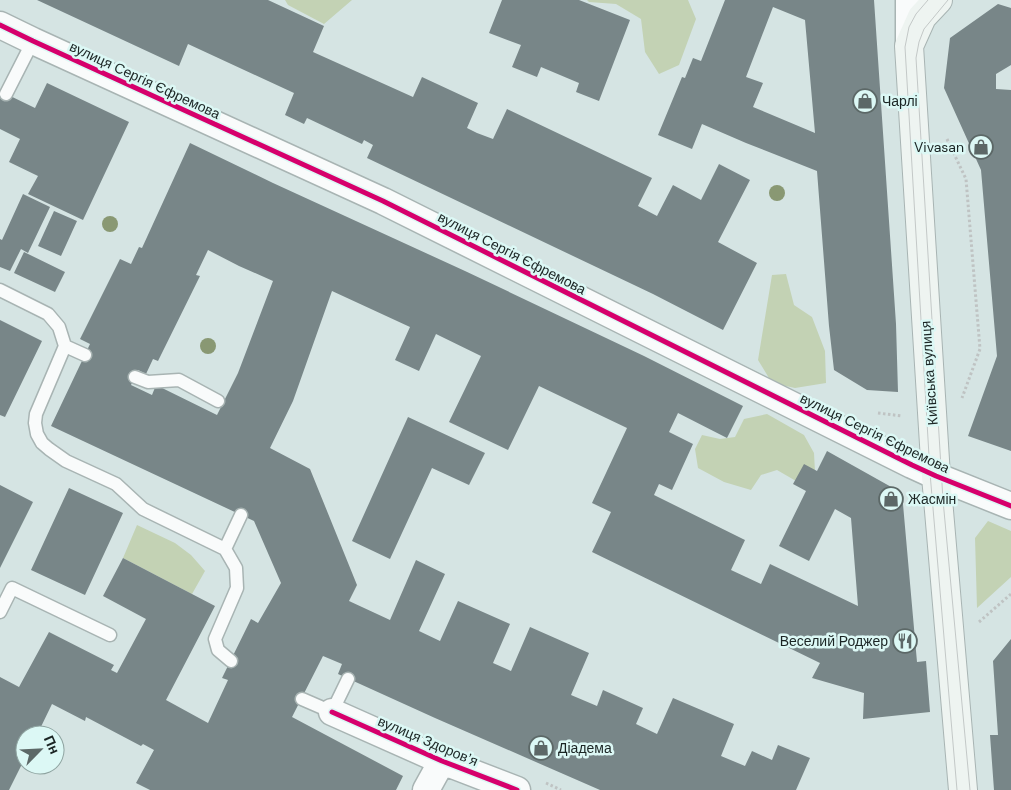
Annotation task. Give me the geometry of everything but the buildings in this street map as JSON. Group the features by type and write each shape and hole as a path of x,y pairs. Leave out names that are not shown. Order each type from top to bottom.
{"main road":[{"name":"Київська вулиця","path":"938,0 922,18 909,46 936,476 963,790"}],"street":[{"name":"Київська вулиця","path":"909,0 909,46"},
{"name":"вулиця Сергія Єфремова","path":"0,25 383,201 936,476 1011,506"},
{"name":"вулиця Здоровʼя","path":"332,712 442,761 517,790"},
{"path":"426,790 442,761"}],"lane":[{"path":"6,94 33,41"},
{"path":"0,290 48,314 59,327 65,346 36,414 37,434 42,443 66,461 116,484 143,510 225,549 236,568 237,588 215,639 218,650 231,661"},
{"path":"65,346 85,355"},
{"path":"134,377 148,382 179,380 218,401"},
{"path":"225,549 241,515"},
{"path":"0,612 12,588 110,635"},
{"path":"302,699 332,712 348,679"}],"path":[{"path":"945,134 966,178 980,349 961,401"},
{"path":"973,627 1011,594"}],"green space":[{"path":"285,0 352,0 324,24 288,5"},
{"path":"587,0 688,0 696,19 679,65 659,74 645,52 641,19 616,4 589,2"},
{"path":"786,274 794,305 812,317 825,351 826,383 795,388 772,383 758,360 772,275"},
{"path":"767,414 804,435 814,453 815,472 796,481 777,470 761,475 751,490 724,482 698,468 695,449 702,435 720,439 735,437 744,419"},
{"path":"988,521 1011,531 1011,577 977,608 975,538"},
{"path":"137,525 175,543 191,555 205,571 192,594 123,558"}],"tram line":[{"path":"928,0 916,14 909,27 905,47 930,473 957,790"},
{"path":"948,0 924,29 916,58 943,500 970,790"}],"cycle path":[{"path":"0,25 383,201 912,465 1011,506"},
{"path":"332,712 442,761 517,790"}],"place":[{"name":"Чарлі","path":"865,101"},
{"name":"Vivasan","path":"981,147"},
{"name":"Жасмін","path":"891,499"},
{"name":"Веселий Роджер","path":"905,641"},
{"name":"Діадема","path":"541,748"}]}
